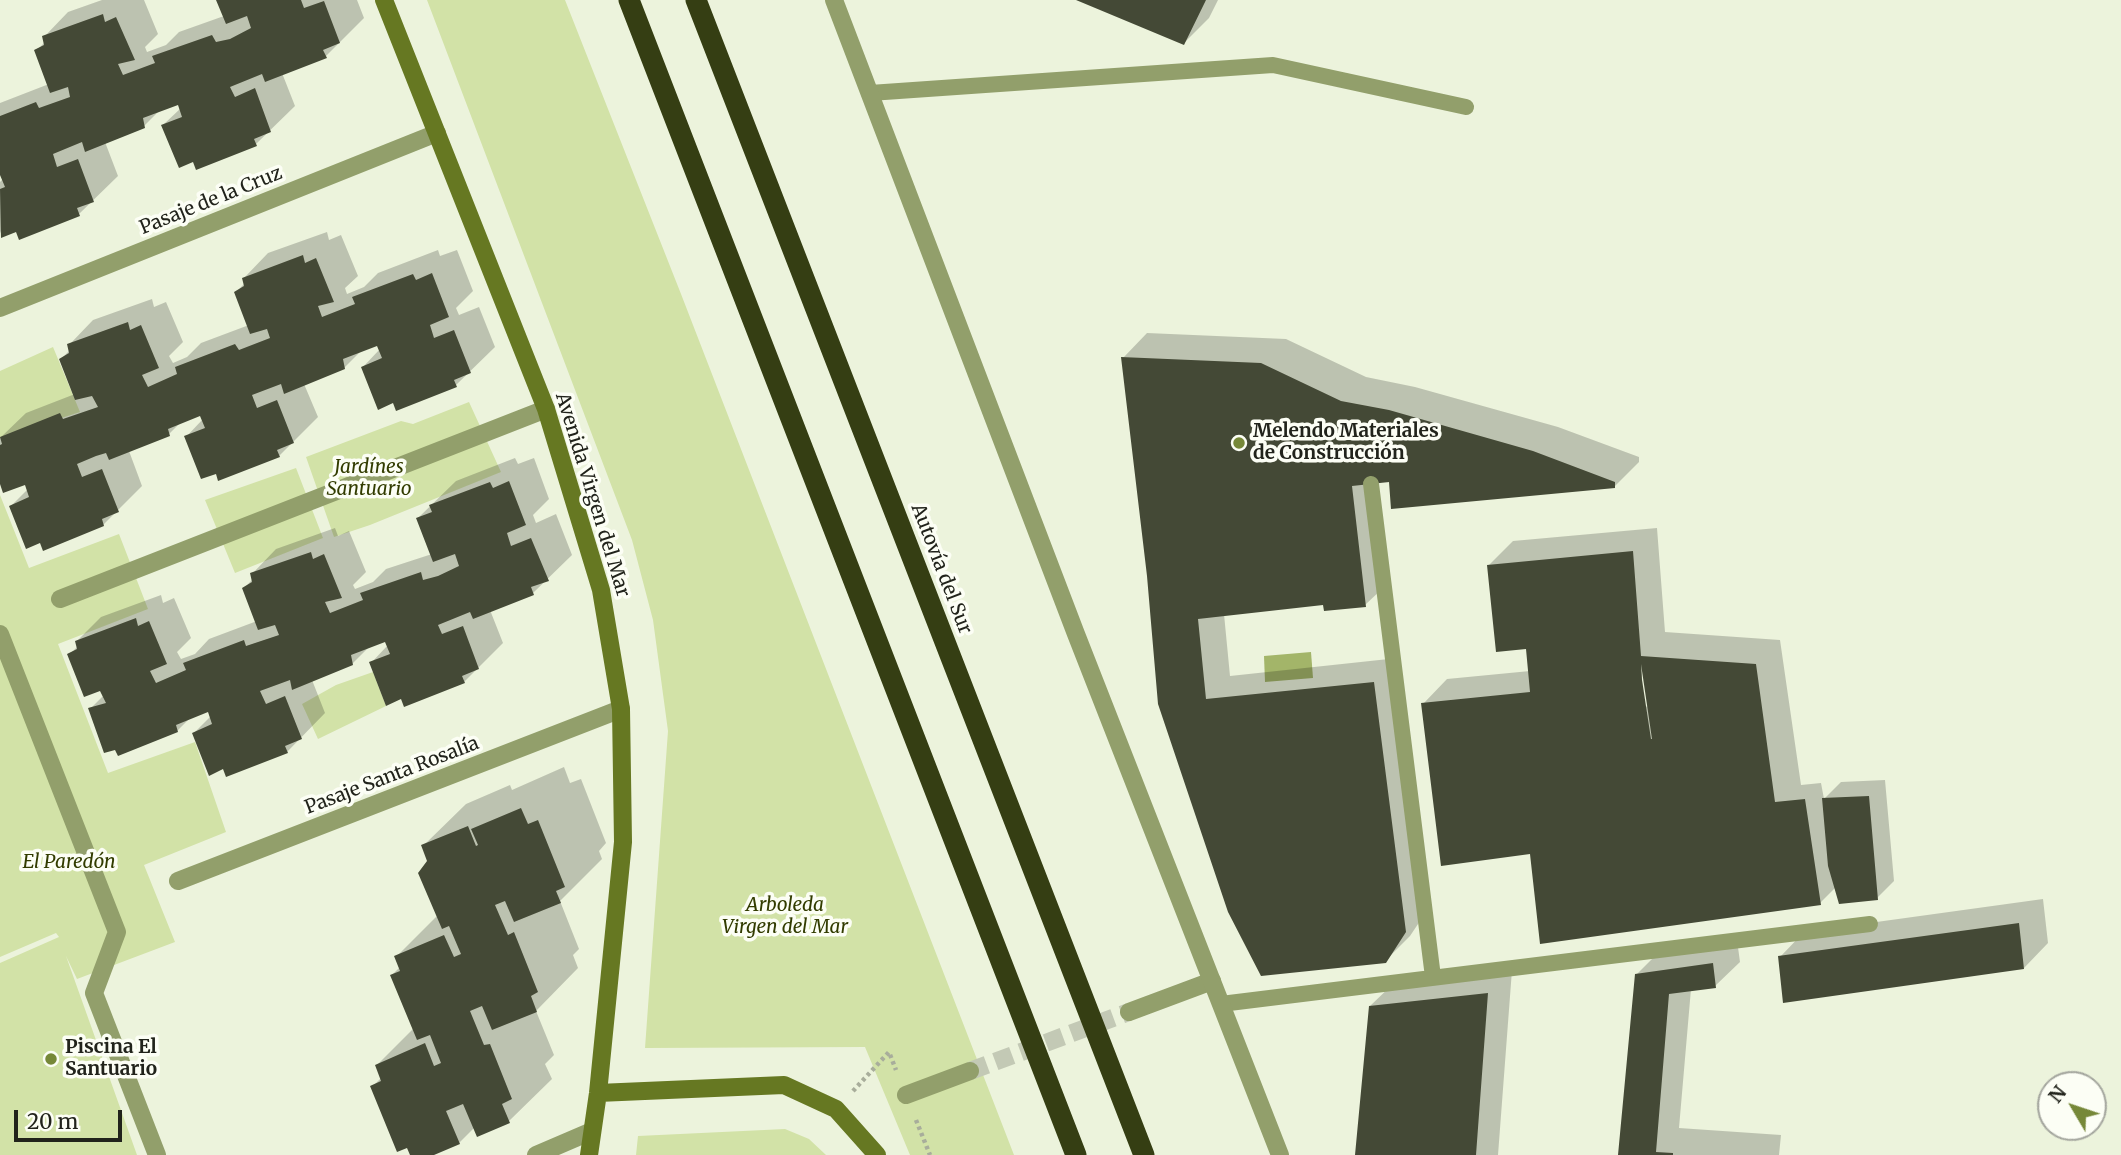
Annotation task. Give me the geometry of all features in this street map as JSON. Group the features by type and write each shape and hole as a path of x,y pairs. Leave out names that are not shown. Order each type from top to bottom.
{"highway":[{"path":"629,0 1076,1155"},
{"name":"Autovía del Sur","path":"696,0 1143,1155"}],"main road":[{"name":"Avenida Virgen del Mar","path":"384,0 547,409 601,590 621,709 623,842 598,1093 589,1155"},
{"path":"598,1093 784,1085 836,1109 877,1155"}],"street":[{"path":"834,0 1076,634 1280,1155"},
{"name":"Pasaje de la Cruz","path":"0,308 438,133"},
{"path":"60,599 547,409"},
{"path":"0,634 117,932 94,993 157,1155"},
{"name":"Pasaje Santa Rosalía","path":"178,881 621,709"},
{"path":"1129,1012 1212,981"},
{"path":"906,1094 970,1071"},
{"path":"536,1155 592,1131"}],"lane":[{"path":"870,93 1273,65 1465,107"},
{"path":"1371,484 1433,977"},
{"path":"1221,1004 1870,924"}],"path":[{"path":"836,1109 890,1052"}],"green space":[{"name":"Arboleda Virgen del Mar","path":"427,0 565,0 1014,1155 910,1155 865,1047 645,1048 668,731 653,620 632,540"},
{"path":"53,347 80,412 0,438 0,371"},
{"name":"Jardínes Santuario","path":"469,402 501,472 334,537 306,457 401,421 413,424"},
{"path":"296,468 323,538 235,573 205,500"},
{"name":"El Paredón","path":"0,495 29,568 119,534 148,609 58,644 108,773 195,742 226,832 144,865 175,942 77,979 66,956 137,1155 0,1155 0,963 59,937 56,933 0,957"},
{"path":"373,672 386,706 318,739 302,704 336,685"},
{"path":"785,1129 809,1139 826,1155 636,1155 638,1136"}],"shaded area":[{"path":"1311,652 1313,678 1265,682 1264,656"}],"building":[{"path":"216,0 301,0 304,8 324,1 340,43 323,50 327,58 265,82 262,74 230,87 235,97 255,88 271,132 254,139 257,146 196,170 193,162 179,168 161,125 182,117 178,105 143,118 145,128 85,152 82,142 53,154 57,167 78,159 94,202 77,208 80,216 19,240 16,232 1,238 0,189 5,187 0,175 0,116 36,102 39,108 70,97 68,87 50,93 34,50 44,45 42,36 103,14 105,22 116,17 135,60 118,64 123,75 155,63 152,56 212,35 216,42 230,39 251,28 247,16 226,24"},
{"path":"1076,0 1206,0 1184,45"},
{"path":"303,255 305,263 316,258 334,302 318,306 322,317 355,304 352,297 413,274 416,280 432,273 449,317 430,325 434,338 454,330 471,373 454,380 457,387 396,411 393,403 378,410 361,367 382,358 377,346 343,359 345,369 284,394 281,384 252,395 257,408 277,400 294,443 277,450 280,457 218,481 216,474 201,479 184,436 205,428 200,416 168,429 170,436 109,460 106,453 96,456 77,464 82,477 102,469 119,512 102,519 104,526 43,551 40,543 26,549 9,506 29,497 25,485 3,493 0,484 0,437 60,413 63,419 98,407 92,396 75,400 59,359 69,353 67,344 128,322 130,330 141,325 159,368 142,375 148,387 177,374 175,367 235,344 239,350 270,338 267,329 250,334 234,292 244,286 242,278"},
{"path":"1121,357 1261,363 1341,401 1389,410 1533,451 1615,482 1615,488 1391,509 1389,482 1352,486 1366,607 1324,611 1323,605 1198,619 1206,699 1374,682 1406,932 1386,963 1261,976 1228,912 1158,704 1147,576"},
{"path":"509,481 526,525 507,533 511,546 531,538 549,581 531,587 534,595 473,619 470,612 438,625 442,634 463,626 479,669 462,676 465,683 404,707 401,699 386,706 369,662 390,654 385,642 351,655 353,665 292,690 290,680 260,691 266,704 285,696 302,739 285,746 288,753 226,777 223,769 209,776 192,733 212,724 208,712 176,725 178,732 118,756 115,750 104,753 88,708 106,703 100,691 84,697 67,654 77,649 75,641 136,618 138,626 149,621 167,664 150,671 156,683 186,670 183,663 244,640 246,646 279,635 275,625 258,630 242,588 252,582 250,573 311,552 313,559 324,554 342,598 325,602 330,613 363,600 360,593 421,572 423,580 459,566 455,554 433,562 416,518 432,512 429,505 490,482 493,488"},
{"path":"1633,551 1641,656 1756,664 1775,802 1805,799 1821,905 1540,944 1530,854 1441,866 1421,703 1530,692 1526,649 1496,652 1487,565","holes":["1641,664 1652,739 1642,680"]},
{"path":"1869,796 1878,900 1839,904 1828,866 1822,798"},
{"path":"521,808 528,824 538,820 565,887 556,891 561,903 514,922 505,901 495,905 508,935 514,932 538,992 531,996 537,1012 492,1030 482,1006 470,1011 484,1045 490,1044 512,1099 502,1104 510,1123 477,1137 463,1104 446,1111 460,1144 434,1155 410,1155 407,1148 397,1152 370,1086 381,1081 375,1065 425,1043 434,1066 441,1063 430,1035 417,1040 390,975 400,971 394,956 444,935 454,957 461,954 449,926 442,929 418,873 427,861 421,845 468,826 476,846 478,845 471,829"},
{"path":"2019,923 2024,969 1783,1003 1778,956"},
{"path":"1713,963 1716,988 1669,994 1656,1152 1673,1155 1618,1155 1635,974"},
{"path":"1488,993 1476,1155 1355,1155 1369,1006"}],"tunnel":[{"path":"970,1071 1129,1012"}],"place":[{"name":"Melendo Materiales de Construcción","path":"1239,443"},
{"name":"Piscina El Santuario","path":"51,1059"}]}
